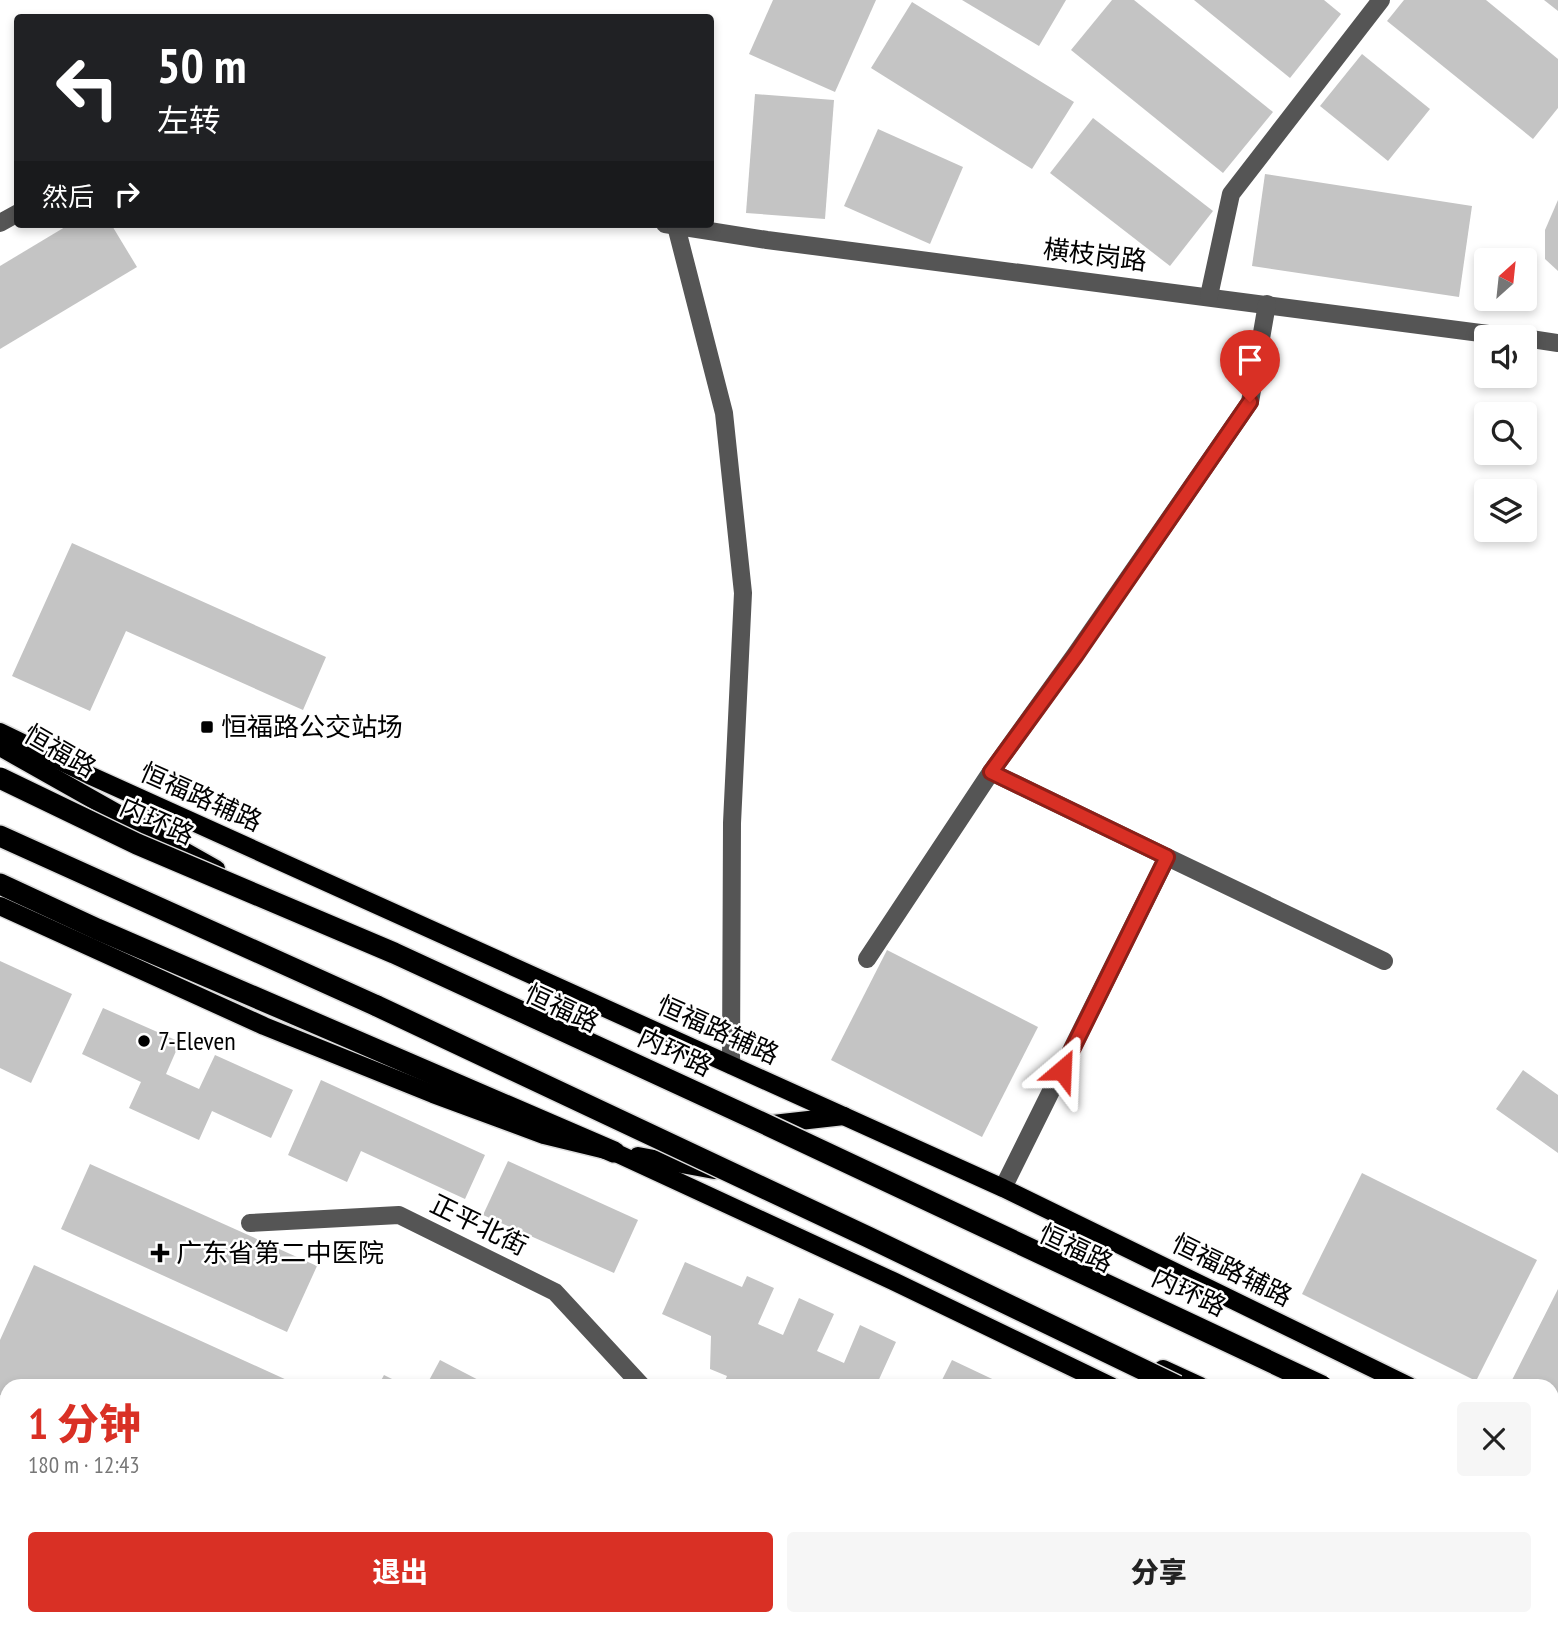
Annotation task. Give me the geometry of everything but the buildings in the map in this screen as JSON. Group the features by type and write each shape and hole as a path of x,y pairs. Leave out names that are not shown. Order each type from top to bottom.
{"highway":[{"name":"内环路","path":"0,778 137,845 394,953 873,1173 1307,1379"},
{"path":"0,836 389,1012 1162,1379"},
{"path":"0,884 97,929 614,1152"}],"main road":[{"name":"恒福路辅路","path":"0,732 89,775 1003,1188 1395,1379"},
{"name":"恒福路","path":"0,747 223,873 435,979 757,1126 1285,1379"},
{"path":"0,825 759,1177 1185,1379"},
{"path":"0,906 155,979 317,1048 488,1116 544,1135 614,1152 759,1177"},
{"path":"757,1126 844,1116"},
{"path":"614,1152 1096,1379"}],"street":[{"path":"1209,296 1231,194 1381,0"},
{"path":"671,228 724,414 743,593 732,823 731,1065"},
{"name":"横枝岗路","path":"689,228 1474,332"},
{"path":"867,959 991,772 1076,655 1250,402 1267,304"},
{"path":"1537,340 1558,343"},
{"path":"991,772 1384,961"},
{"path":"1003,1188 1167,857"},
{"name":"正平北街","path":"250,1223 399,1215 555,1292 636,1379"}],"place":[{"name":"恒福路公交站场","path":"207,727"},
{"name":"7-Eleven","path":"144,1041"},
{"name":"广东省第二中医院","path":"160,1253"}],"route":[{"path":"1062,1070 1167,857 991,772 1076,655 1250,402"}]}
